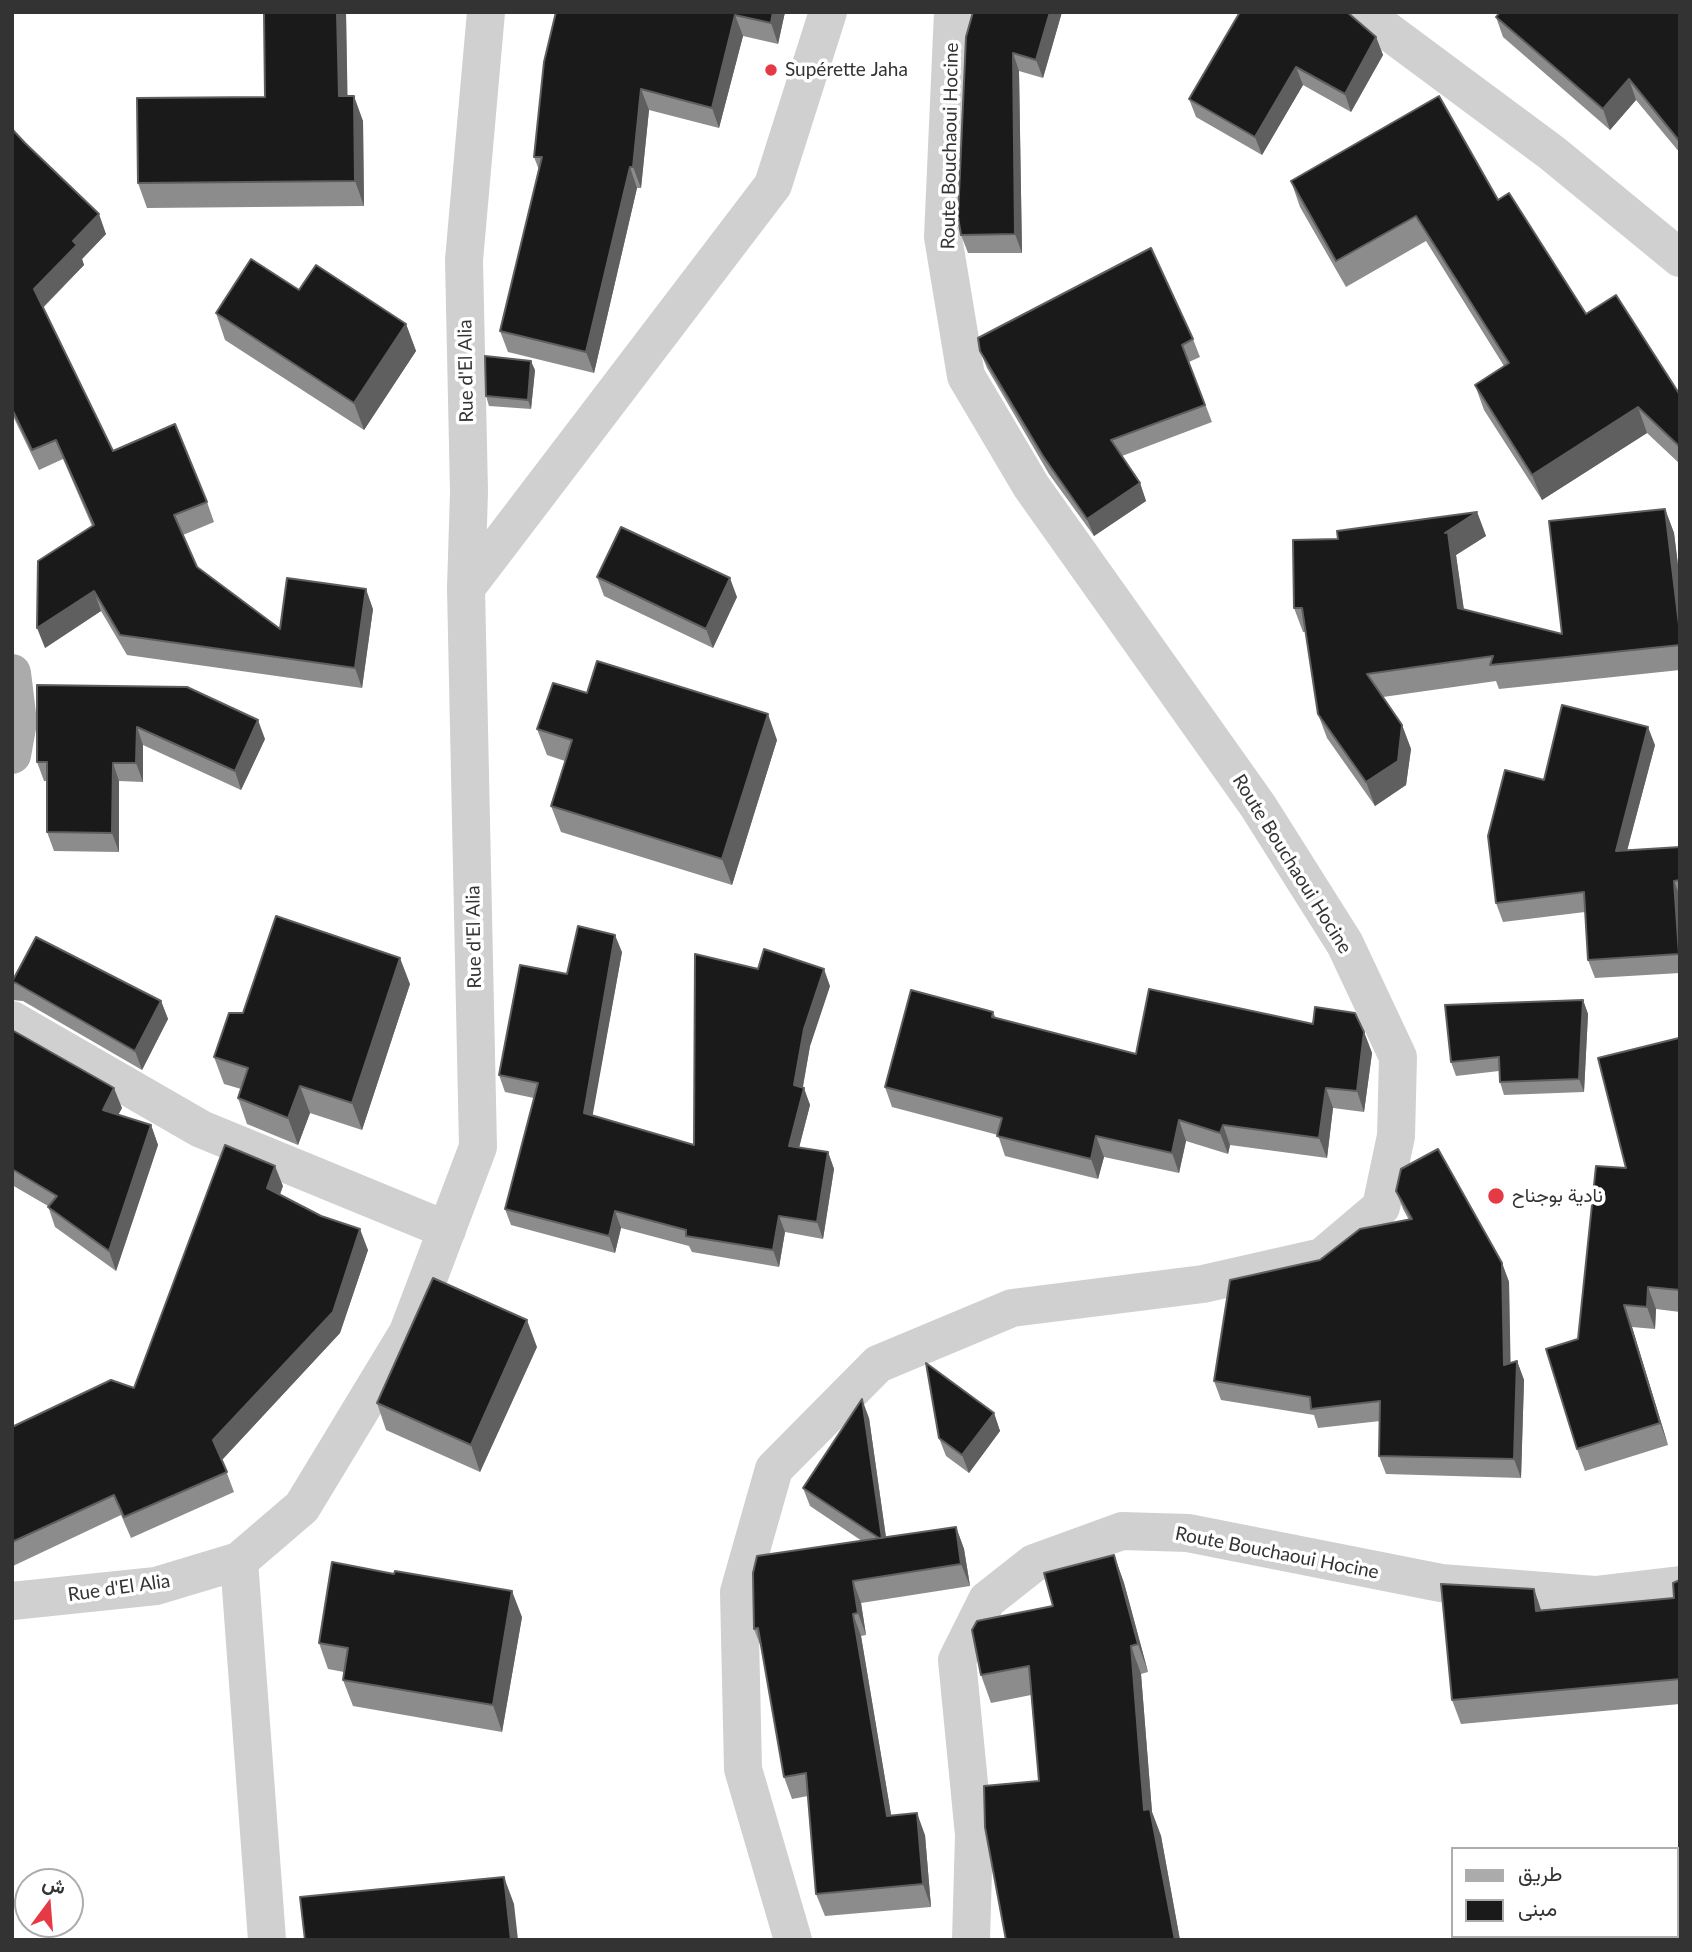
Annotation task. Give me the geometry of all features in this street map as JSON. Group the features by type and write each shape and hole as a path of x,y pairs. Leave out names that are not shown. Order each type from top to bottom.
{"main road":[{"path":"12,673 18,722 12,755"}],"street":[{"name":"Rue d'El Alia","path":"12,1601 156,1586 239,1562 302,1507 408,1332 478,1147 466,588 469,492 464,260 486,12"},
{"path":"466,588 773,185 828,12"},
{"name":"Route Bouchaoui Hocine","path":"793,1940 743,1769 739,1592 775,1469 878,1364 1012,1308 1203,1284 1322,1257 1381,1208 1396,1136 1398,1057 1346,944 1258,806 1031,486 966,376 943,237 953,12"},
{"path":"1362,12 1552,153 1680,258"},
{"path":"12,1020 201,1129 447,1230"},
{"name":"Route Bouchaoui Hocine","path":"971,1940 974,1835 957,1661 987,1600 1034,1563 1122,1531 1188,1532 1441,1583 1595,1594 1680,1586"},
{"path":"239,1562 267,1940"}],"building":[{"path":"264,12 337,12 339,96 354,96 355,181 138,183 137,98 265,97"},
{"path":"556,12 773,12 771,23 735,15 712,108 641,89 633,167 630,167 586,352 500,331 542,157 534,157 544,62"},
{"path":"973,12 1050,12 1036,60 1013,53 1015,234 961,235 958,217 966,37"},
{"path":"1240,12 1347,12 1376,37 1345,94 1296,67 1255,137 1189,99"},
{"path":"1500,12 1680,12 1680,142 1629,79 1603,109 1496,17"},
{"path":"1439,96 1498,200 1509,193 1586,314 1616,295 1680,395 1680,447 1638,407 1532,475 1475,385 1509,363 1416,216 1336,261 1291,181"},
{"path":"12,129 99,214 73,241 77,245 34,289 113,451 175,424 207,502 174,515 197,567 280,629 287,578 366,589 355,668 120,635 94,591 37,628 38,561 94,525 56,440 32,450 12,409"},
{"path":"1151,248 1193,339 1182,345 1205,405 1111,440 1140,483 1087,519 1043,456 980,351 978,338"},
{"path":"251,259 299,290 316,265 406,324 354,403 216,313"},
{"path":"485,356 531,361 528,400 486,396"},
{"path":"1665,509 1680,645 1490,665 1493,656 1367,674 1402,725 1398,761 1366,782 1318,714 1302,608 1294,608 1293,540 1338,539 1337,531 1477,512 1445,533 1448,532 1458,608 1562,634 1549,521"},
{"path":"621,527 730,578 706,629 597,577"},
{"path":"597,661 768,714 722,859 551,806 572,740 537,729 553,683 587,693"},
{"path":"37,685 187,687 258,720 235,771 137,727 136,763 113,763 112,833 47,832 47,762 37,762"},
{"path":"1562,705 1648,727 1616,851 1680,847 1680,880 1674,881 1679,954 1588,960 1584,892 1496,903 1488,836 1505,770 1544,780"},
{"path":"276,916 400,958 352,1103 300,1086 288,1118 238,1098 248,1068 214,1057 229,1013 243,1013"},
{"path":"578,926 615,935 584,1113 694,1145 695,954 758,969 764,949 824,969 804,1029 794,1085 804,1088 789,1146 828,1152 817,1222 779,1216 773,1250 686,1236 686,1230 615,1211 609,1236 505,1209 538,1083 499,1075 520,965 567,974"},
{"path":"36,937 161,1001 135,1051 12,982"},
{"path":"1149,989 1313,1024 1315,1007 1355,1013 1364,1032 1357,1091 1326,1088 1319,1138 1223,1125 1220,1133 1179,1120 1172,1153 1096,1136 1091,1159 997,1136 1002,1118 885,1087 911,990 993,1012 992,1017 1136,1054"},
{"path":"1583,1000 1579,1079 1500,1082 1499,1057 1451,1062 1445,1005"},
{"path":"12,1030 114,1088 103,1110 151,1125 109,1251 48,1207 57,1196 12,1169"},
{"path":"1679,1038 1680,1290 1648,1287 1647,1307 1624,1305 1660,1423 1577,1449 1546,1349 1578,1339 1596,1166 1626,1168 1598,1058"},
{"path":"225,1145 275,1166 267,1188 321,1216 360,1229 333,1312 213,1440 227,1472 124,1517 114,1495 12,1542 12,1427 111,1380 134,1388"},
{"path":"1438,1149 1502,1263 1504,1365 1517,1361 1514,1459 1379,1456 1380,1401 1311,1409 1310,1397 1214,1381 1230,1280 1320,1260 1360,1229 1412,1219 1396,1191 1401,1169"},
{"path":"433,1278 527,1320 471,1445 377,1403"},
{"path":"926,1363 994,1413 962,1455 939,1438"},
{"path":"862,1399 882,1538 803,1488"},
{"path":"956,1527 961,1564 853,1581 858,1613 853,1614 887,1816 917,1813 923,1884 816,1894 806,1773 784,1777 758,1628 754,1629 753,1573 757,1556"},
{"path":"1114,1555 1138,1644 1131,1646 1144,1810 1150,1809 1175,1940 1006,1940 985,1827 984,1786 1039,1781 1029,1666 981,1675 972,1630 977,1621 1053,1606 1044,1573"},
{"path":"332,1562 512,1591 493,1705 343,1680 348,1648 319,1643"},
{"path":"1680,1580 1680,1679 1452,1700 1441,1584 1534,1589 1536,1611 1674,1598 1673,1583"},
{"path":"504,1877 511,1940 305,1940 300,1897"}],"place":[{"name":"Supérette Jaha","path":"771,70"},
{"name":"نادية بوجناح","path":"1496,1196"}]}
